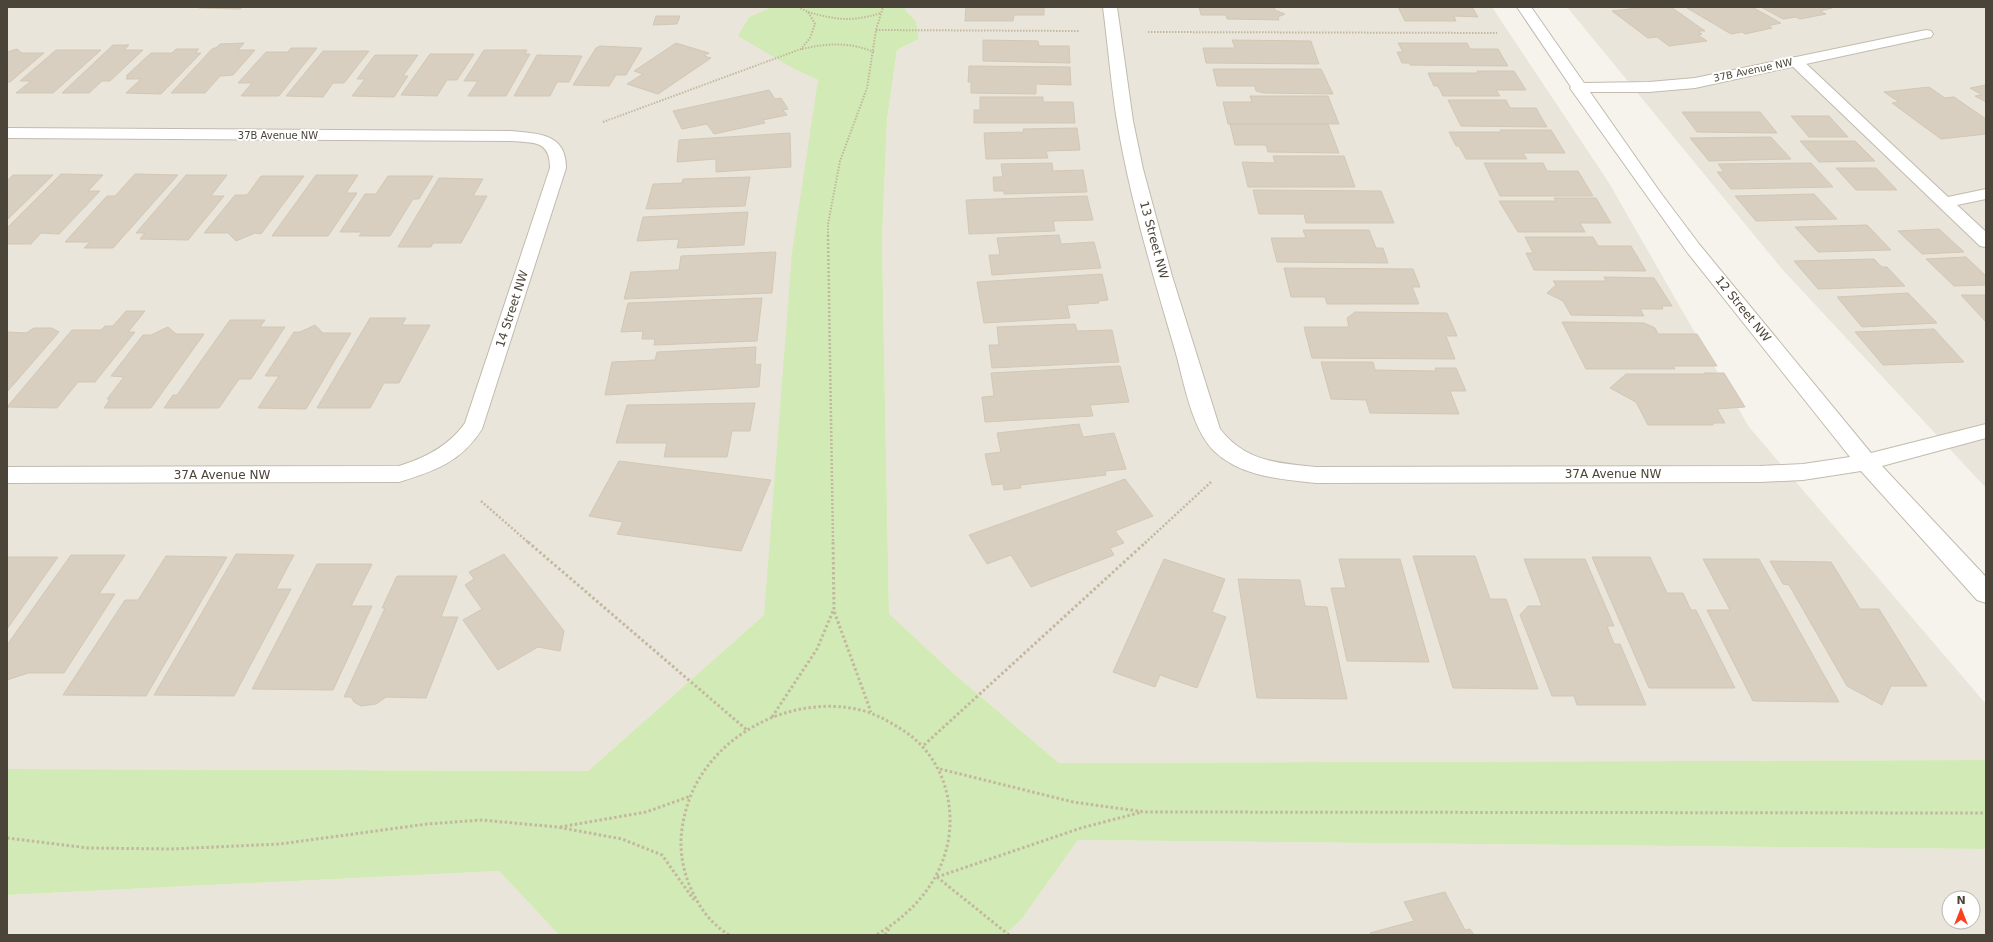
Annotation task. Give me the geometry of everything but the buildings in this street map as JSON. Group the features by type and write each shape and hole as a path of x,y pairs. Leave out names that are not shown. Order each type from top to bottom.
{"street":[{"name":"13 Street NW","path":"1110,7 1125,121 1163,276 1203,412 1211,432 1220,444 1237,459"},
{"name":"12 Street NW","path":"1524,7 1578,88 1654,196 1689,242 1866,462 1986,593"},
{"name":"37B Avenue NW","path":"1578,88 1670,86 1926,34"},
{"path":"1795,61 1986,242"},
{"name":"37B Avenue NW","path":"7,133 512,136 539,139 548,142"},
{"name":"14 Street NW","path":"434,462 453,452 467,438 475,424 558,168 558,153 556,149 548,142"},
{"path":"1943,202 1986,194"},
{"name":"37A Avenue NW","path":"1237,459 1259,468 1316,475 1760,474 1802,472 1866,462 1986,431"},
{"name":"37A Avenue NW","path":"7,475 376,476 399,474 434,462"}],"path":[{"path":"798,7 808,12 842,21 861,20 882,13"},
{"path":"871,712 834,611 828,224 840,160 867,88 874,52 876,30 883,7"},
{"path":"801,49 810,38 815,24 808,12"},
{"path":"876,30 1080,31"},
{"path":"1147,32 1497,33"},
{"path":"603,122 801,49 824,44 848,44 862,47 874,52"},
{"path":"924,745 1237,459"},
{"path":"481,501 747,730"},
{"path":"772,718 817,648 834,611"},
{"path":"557,827 646,812 691,796 698,779 719,752 747,730 772,718 804,708 838,706 871,712 900,725 924,745 940,769 951,802 950,839 937,877 916,904 889,928 876,935"},
{"path":"940,769 1073,802 1145,812 1986,813"},
{"path":"694,900 680,860 682,818 698,779"},
{"path":"937,877 1081,828 1145,812"},
{"path":"7,838 88,848 172,849 280,844 427,824 482,820 557,827 622,839 662,855 708,919 727,935"},
{"path":"937,877 1008,935"},
{"path":"885,935 889,928"}],"shaded area":[{"path":"7,7 772,7 749,17 796,70 818,80 764,615 588,771 7,769"},
{"path":"905,7 1492,7 1609,183 1749,427 1986,704 1986,760 1059,763 953,673 889,615 882,240 887,120 897,50 919,39 916,21 905,10"},
{"path":"1567,7 1986,7 1986,488 1782,269"},
{"path":"1078,840 1986,849 1986,935 1005,935 1021,920"},
{"path":"499,871 559,935 7,935 7,895"}],"green space":[{"path":"772,7 905,7 905,10 916,21 919,39 897,50 887,120 882,240 889,614 953,673 1059,763 1986,760 1986,849 1078,840 1021,920 1005,935 559,935 499,871 7,895 7,769 588,771 764,615 792,253 818,80 796,70 738,36 749,17"}]}
